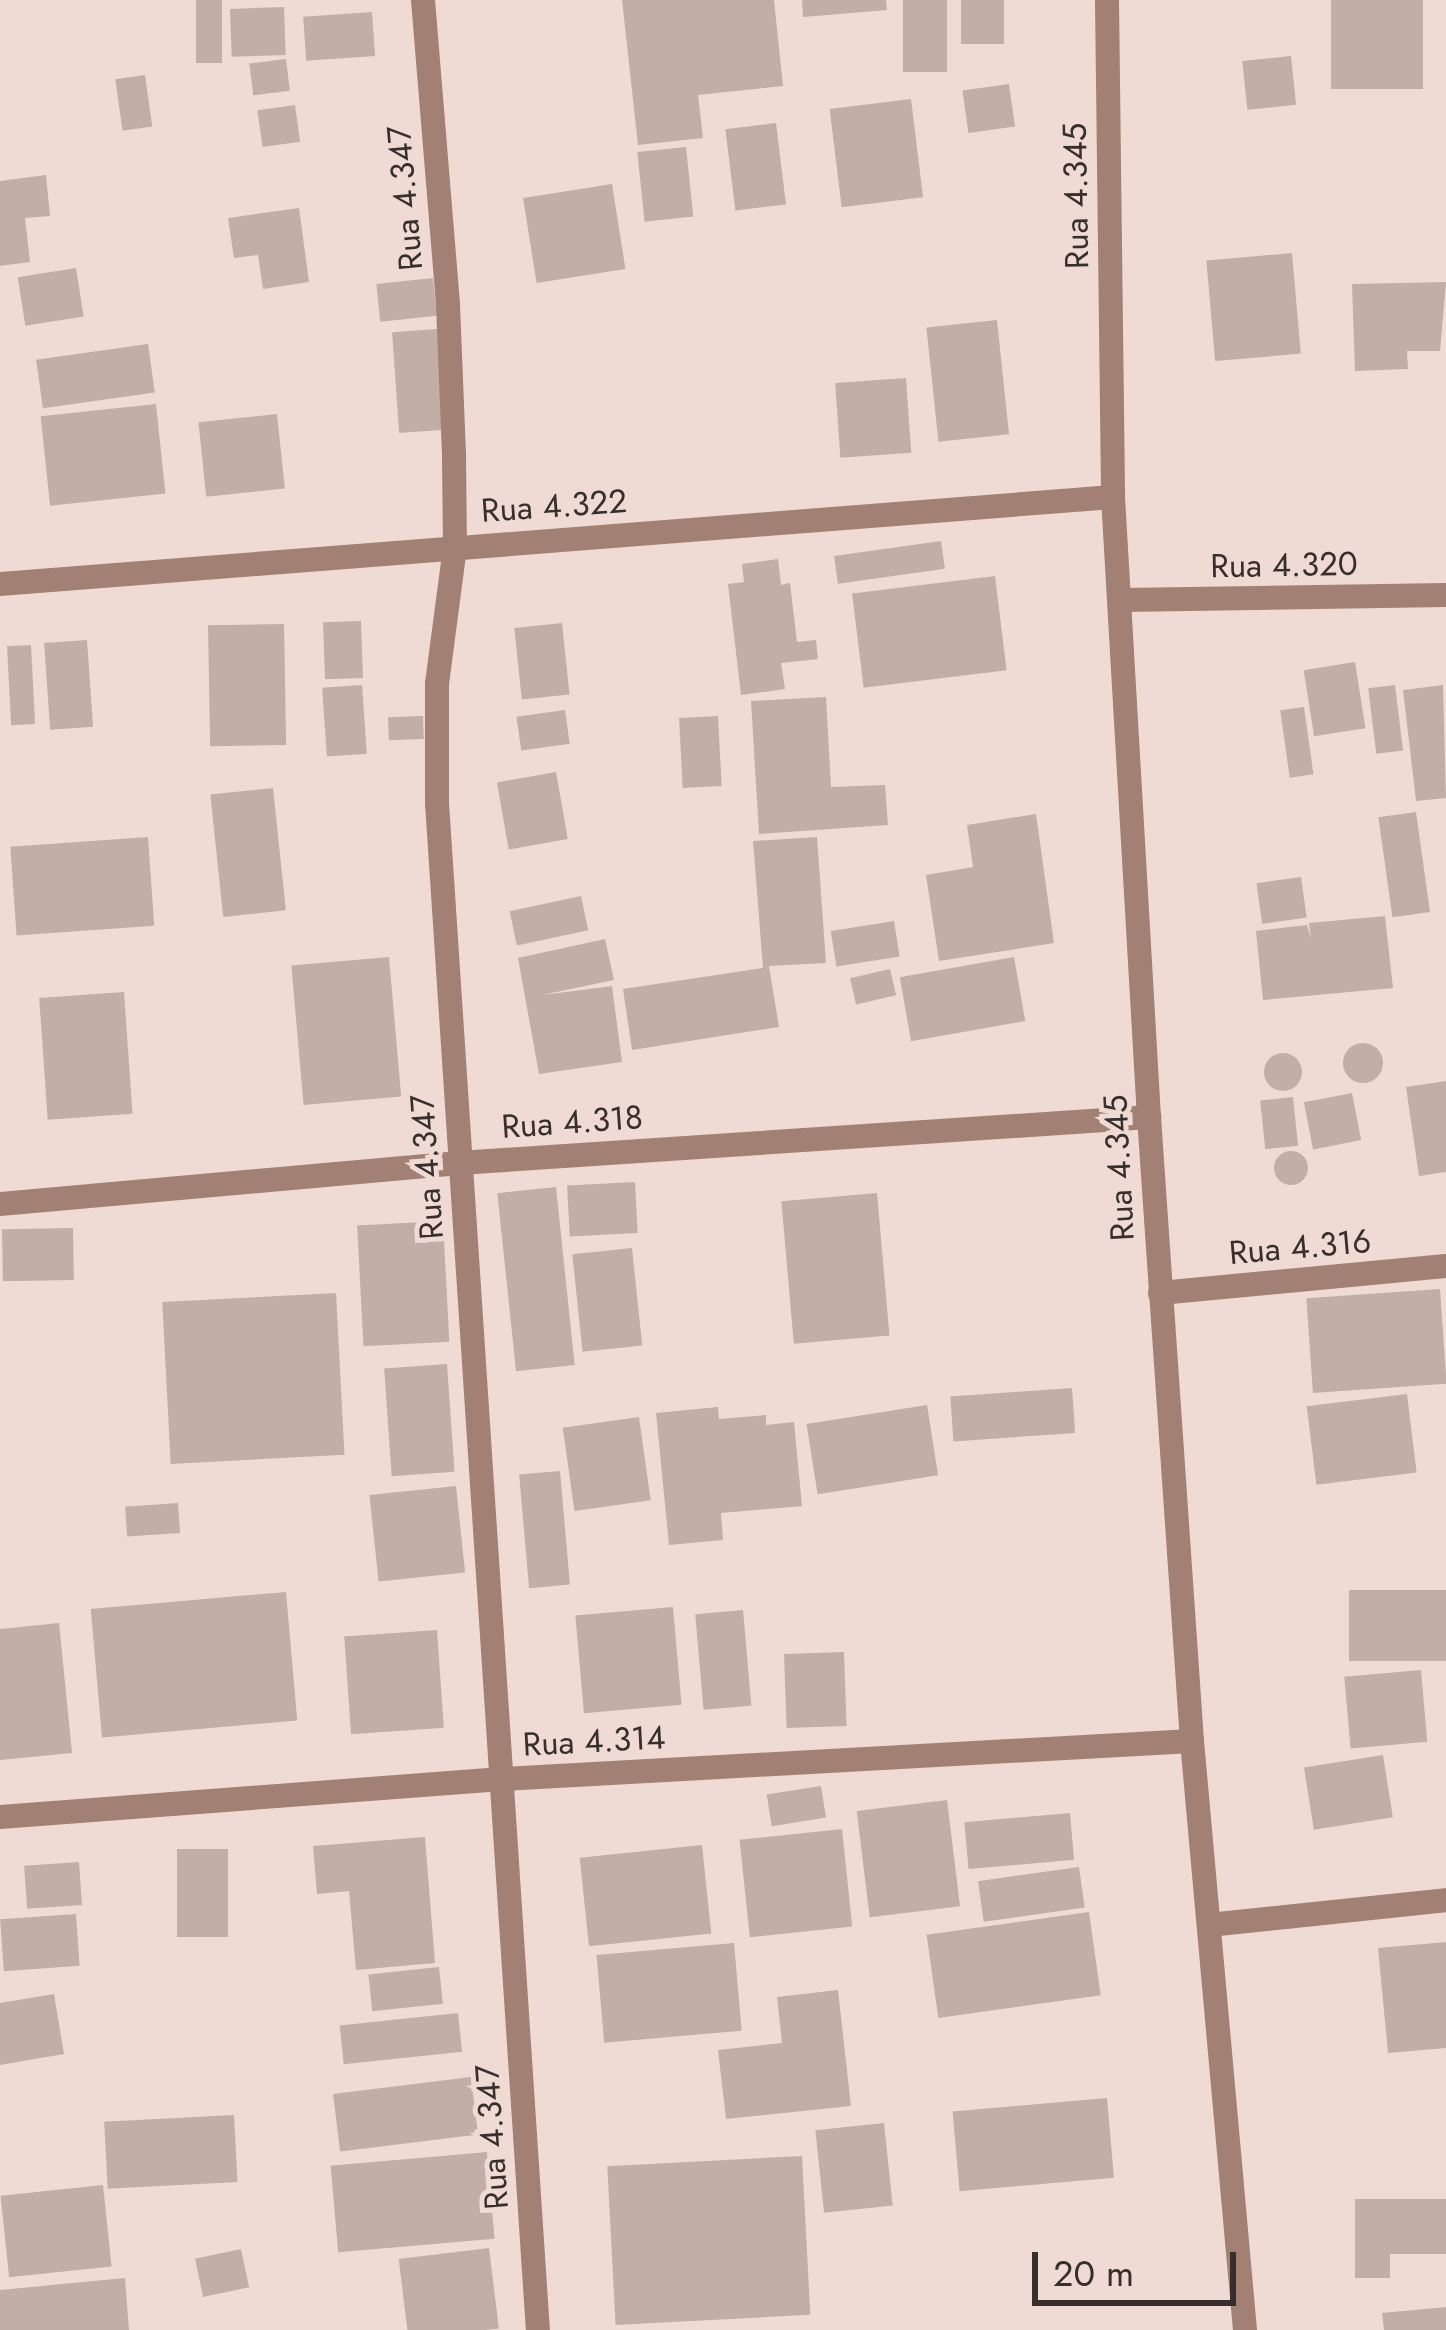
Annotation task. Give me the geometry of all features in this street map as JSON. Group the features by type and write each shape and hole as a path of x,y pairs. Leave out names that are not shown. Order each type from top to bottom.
{"street":[{"name":"Rua 4.347","path":"423,0 448,305 455,547 437,682 437,803 538,2330"},
{"name":"Rua 4.345","path":"1107,0 1112,497 1192,1741 1245,2330"},
{"name":"Rua 4.322","path":"0,584 1112,497"},
{"name":"Rua 4.320","path":"1122,600 1446,596"},
{"name":"Rua 4.318","path":"0,1204 459,1163 1149,1117"},
{"name":"Rua 4.316","path":"1160,1293 1446,1266"},
{"name":"Rua 4.314","path":"0,1817 502,1779 1192,1741"},
{"path":"1209,1925 1446,1900"}],"building":[{"path":"196,0 222,0 222,63 196,63"},
{"path":"622,0 774,0 783,86 698,95 703,138 638,145"},
{"path":"802,0 886,0 887,10 803,17"},
{"path":"903,0 947,0 947,72 903,72"},
{"path":"961,0 1004,0 1004,44 961,44"},
{"path":"1331,0 1423,0 1423,89 1331,89"},
{"path":"284,7 286,55 232,57 230,9"},
{"path":"372,12 375,56 306,61 303,17"},
{"path":"1291,56 1296,105 1247,110 1242,61"},
{"path":"286,59 290,91 253,95 249,64"},
{"path":"145,75 152,126 123,131 115,79"},
{"path":"1009,84 1015,127 968,133 962,91"},
{"path":"911,99 923,197 842,207 830,109"},
{"path":"295,105 300,142 263,147 257,110"},
{"path":"776,123 786,204 735,211 725,129"},
{"path":"686,147 693,217 645,222 637,152"},
{"path":"46,175 50,216 25,218 30,262 0,266 0,181"},
{"path":"612,184 625,269 537,283 523,198"},
{"path":"299,208 309,282 263,289 258,255 234,258 228,218"},
{"path":"1292,253 1301,354 1215,361 1206,260"},
{"path":"76,268 84,316 25,326 18,277"},
{"path":"433,278 437,316 380,322 376,284"},
{"path":"1446,282 1440,351 1407,351 1408,369 1355,371 1352,284"},
{"path":"997,320 1009,434 938,442 926,327"},
{"path":"437,329 444,430 399,433 392,332"},
{"path":"148,344 155,393 43,408 36,360"},
{"path":"906,378 911,453 840,458 835,383"},
{"path":"156,404 165,494 50,506 41,416"},
{"path":"277,414 285,489 206,497 198,422"},
{"path":"941,541 945,569 838,584 834,556"},
{"path":"778,559 781,585 790,583 797,642 816,640 818,659 781,663 785,689 741,695 728,584 744,582 742,564"},
{"path":"995,576 1007,670 864,688 852,594"},
{"path":"361,621 363,678 325,679 323,622"},
{"path":"562,623 570,695 522,700 514,628"},
{"path":"284,624 286,745 210,746 208,625"},
{"path":"87,640 93,727 50,730 44,643"},
{"path":"31,645 35,724 11,725 7,646"},
{"path":"1355,662 1365,728 1314,736 1304,670"},
{"path":"362,685 367,754 327,757 322,688"},
{"path":"1395,685 1403,751 1376,754 1368,688"},
{"path":"1443,685 1446,798 1416,801 1403,690"},
{"path":"826,697 831,787 885,785 888,825 759,834 751,701"},
{"path":"1304,707 1313,774 1290,778 1280,710"},
{"path":"565,710 570,744 521,750 516,717"},
{"path":"423,716 424,739 389,740 388,717"},
{"path":"718,716 722,786 683,788 679,718"},
{"path":"556,772 568,839 509,849 497,782"},
{"path":"273,788 286,910 223,917 210,795"},
{"path":"1416,812 1430,912 1392,917 1378,817"},
{"path":"1036,814 1054,943 939,961 926,875 973,867 967,825"},
{"path":"148,837 154,926 17,935 10,847"},
{"path":"817,837 826,963 769,966 779,1027 632,1050 623,989 763,968 753,841"},
{"path":"1301,877 1307,918 1262,924 1256,883"},
{"path":"581,896 588,930 517,945 510,911"},
{"path":"1385,916 1393,988 1263,1000 1256,931 1307,925 1311,939 1309,923"},
{"path":"894,921 900,957 836,967 831,931"},
{"path":"605,939 614,980 542,995 612,986 622,1062 539,1074 518,958"},
{"path":"389,957 401,1096 304,1105 291,966"},
{"path":"1014,957 1025,1021 911,1041 900,977"},
{"path":"890,969 896,995 856,1005 850,978"},
{"path":"124,992 133,1114 48,1120 39,998"},
{"path":"1363,1043 1377,1049 1383,1063 1377,1077 1363,1083 1349,1077 1343,1063 1349,1049"},
{"path":"1283,1053 1296,1059 1302,1072 1296,1085 1283,1091 1270,1085 1264,1072 1270,1059"},
{"path":"1446,1081 1446,1172 1419,1176 1406,1087"},
{"path":"1352,1093 1361,1140 1313,1149 1304,1102"},
{"path":"1293,1097 1298,1146 1265,1149 1260,1100"},
{"path":"1291,1151 1303,1156 1308,1168 1303,1180 1291,1185 1279,1180 1274,1168 1279,1156"},
{"path":"635,1182 638,1233 570,1236 567,1186"},
{"path":"556,1187 575,1365 516,1371 497,1193"},
{"path":"877,1193 889,1335 794,1344 781,1201"},
{"path":"443,1221 449,1342 363,1346 357,1226"},
{"path":"73,1228 74,1280 3,1281 2,1229"},
{"path":"632,1248 642,1345 583,1352 572,1254"},
{"path":"1440,1289 1446,1384 1313,1393 1306,1298"},
{"path":"336,1293 344,1455 171,1464 162,1302"},
{"path":"447,1364 455,1472 392,1476 384,1368"},
{"path":"1072,1388 1075,1433 953,1441 950,1397"},
{"path":"1407,1394 1417,1472 1316,1485 1307,1406"},
{"path":"927,1405 938,1475 818,1494 807,1424"},
{"path":"718,1407 719,1419 766,1415 766,1425 794,1422 802,1506 721,1513 723,1540 669,1545 656,1413"},
{"path":"639,1417 651,1500 574,1511 563,1428"},
{"path":"560,1471 570,1585 529,1588 519,1475"},
{"path":"456,1486 465,1573 379,1582 369,1495"},
{"path":"178,1503 180,1533 127,1537 125,1507"},
{"path":"1349,1590 1446,1590 1446,1661 1349,1661"},
{"path":"286,1592 297,1721 102,1738 91,1609"},
{"path":"673,1607 682,1705 584,1713 575,1616"},
{"path":"743,1610 751,1706 704,1710 695,1614"},
{"path":"59,1623 72,1753 0,1760 0,1629"},
{"path":"437,1630 444,1728 351,1734 344,1636"},
{"path":"844,1652 847,1726 787,1728 784,1654"},
{"path":"1421,1670 1427,1742 1351,1748 1344,1677"},
{"path":"1383,1755 1393,1817 1314,1830 1304,1768"},
{"path":"821,1786 826,1818 772,1826 767,1795"},
{"path":"947,1800 960,1906 870,1917 857,1811"},
{"path":"1070,1813 1074,1860 968,1869 964,1822"},
{"path":"842,1829 852,1926 750,1937 740,1840"},
{"path":"425,1837 435,1963 356,1970 349,1891 317,1894 313,1846"},
{"path":"702,1845 711,1934 589,1946 580,1858"},
{"path":"177,1849 228,1849 228,1937 177,1937"},
{"path":"79,1862 82,1905 27,1909 24,1866"},
{"path":"1079,1867 1085,1908 984,1922 978,1881"},
{"path":"1089,1912 1101,1995 938,2018 927,1935"},
{"path":"76,1914 80,1966 4,1971 0,1919"},
{"path":"1446,1942 1446,2048 1388,2053 1378,1948"},
{"path":"734,1943 742,2031 604,2043 597,1955"},
{"path":"439,1967 443,2004 372,2011 368,1974"},
{"path":"838,1990 851,2106 726,2119 718,2050 782,2043 777,1997"},
{"path":"54,1994 64,2054 0,2065 0,2003"},
{"path":"458,2013 462,2052 344,2064 340,2025"},
{"path":"471,2077 478,2135 340,2152 333,2094"},
{"path":"1107,2098 1114,2178 960,2191 953,2112"},
{"path":"234,2115 238,2182 108,2189 104,2122"},
{"path":"884,2123 893,2206 824,2213 815,2130"},
{"path":"487,2152 495,2239 338,2252 331,2166"},
{"path":"802,2156 810,2315 616,2325 607,2166"},
{"path":"103,2185 112,2267 9,2277 1,2196"},
{"path":"1355,2199 1446,2199 1446,2254 1390,2254 1390,2278 1355,2278"},
{"path":"489,2248 499,2328 407,2330 399,2259"},
{"path":"241,2249 249,2287 203,2297 195,2259"},
{"path":"125,2278 129,2330 0,2330 0,2290"},
{"path":"1446,2307 1446,2330 1384,2330 1382,2313"}]}
